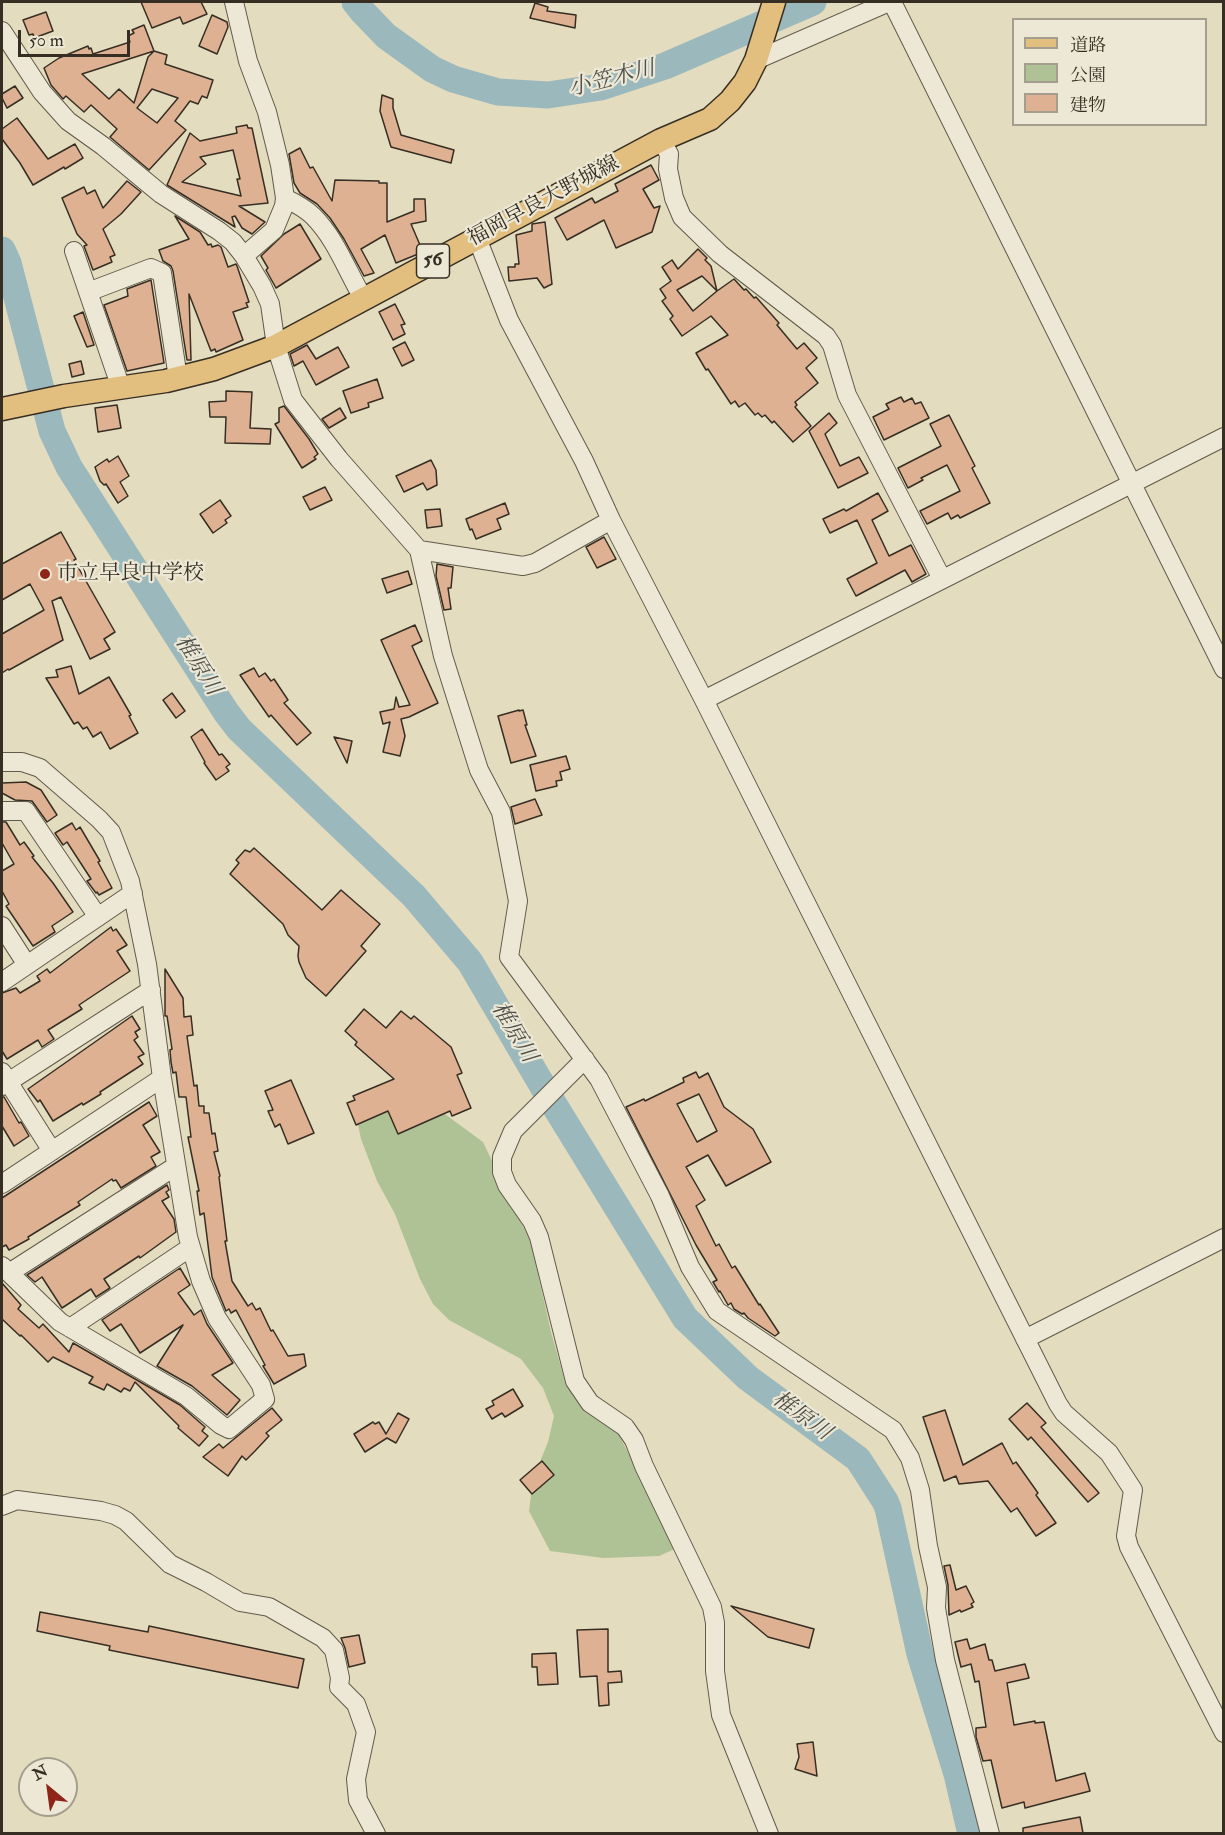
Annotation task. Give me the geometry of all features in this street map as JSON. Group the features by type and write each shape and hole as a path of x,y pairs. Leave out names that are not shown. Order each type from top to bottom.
{"main road":[{"name":"56","path":"757,56 774,2"},
{"name":"福岡早良大野城線","path":"6,408 64,396 178,378 214,369 276,346 661,140 710,119 730,101 745,82 757,56"}],"street":[{"path":"234,2 248,61 270,123 285,198 274,230 244,256"},
{"path":"757,56 890,2 1224,669"},
{"path":"2,31 42,92 68,121 103,146 161,194 233,242 262,286 270,304 276,346 293,400 339,459 419,549 443,656 479,770 501,812 518,901 509,957 585,1059 604,1089 660,1196 690,1267 717,1311 893,1431 910,1458 920,1490 937,1587 936,1608 945,1660 990,1833"},
{"path":"661,140 669,154 670,179 674,198 682,217 720,254 826,336 832,345 847,395 942,579"},
{"path":"285,198 314,216 339,251 363,298"},
{"path":"477,238 509,320 584,461 611,520 1025,1339 1064,1413 1108,1453 1133,1490 1126,1536 1129,1546 1224,1732"},
{"path":"74,251 121,388"},
{"path":"88,292 151,268 162,273 178,378"},
{"path":"704,700 1224,437"},
{"path":"419,549 523,566 535,563 611,520"},
{"path":"2,762 22,762 40,768 99,819 111,832 130,881 147,964 162,1078 191,1247 201,1281 216,1318 261,1385 265,1399 229,1429 186,1396 60,1322 5,1270 176,1166"},
{"path":"2,811 26,811 98,917"},
{"path":"2,982 133,894"},
{"path":"2,926 27,964"},
{"path":"52,1151 4,1080 151,990"},
{"path":"585,1059 513,1131 502,1157 502,1172 507,1185 532,1221 539,1237 575,1381 590,1403 626,1427 634,1440 644,1466 712,1606 715,1623 715,1671 721,1715 769,1833"},
{"path":"2,1184 162,1078"},
{"path":"1025,1339 1224,1238"},
{"path":"70,1328 191,1247"},
{"path":"2,1506 17,1500 101,1511 115,1515 126,1521 170,1564 240,1602 269,1607 323,1638 334,1650 340,1678 339,1687 356,1704 366,1732 356,1779 358,1800 376,1833"}],"green space":[{"path":"362,1097 438,1109 483,1142 531,1243 551,1332 566,1385 618,1433 677,1548 659,1556 603,1558 550,1551 529,1511 533,1479 548,1442 554,1416 543,1388 521,1359 449,1320 433,1304 420,1279 395,1214 377,1181 361,1139 356,1115"}],"building":[{"path":"141,2 201,2 207,14 183,24 180,17 152,28"},
{"path":"535,3 548,7 547,11 576,15 575,28 530,18"},
{"path":"46,12 53,31 34,38 33,34 29,35 23,20"},
{"path":"212,15 227,22 228,27 217,54 199,46"},
{"path":"144,25 154,51 167,55 165,64 213,80 207,98 202,96 198,104 190,101 175,121 186,130 149,170 110,137 117,129 91,105 84,112 66,96 63,99 51,85 44,68 59,58 88,46 93,54 130,42 128,36 134,33 132,30","holes":["154,51 148,57 134,103 119,89 109,99 82,74","152,89 178,98 157,123 137,108"]},
{"path":"15,86 23,98 7,108 2,94"},
{"path":"382,95 393,99 393,108 401,135 454,150 451,163 391,147 380,111"},
{"path":"17,118 48,159 75,144 83,158 33,185 2,139 2,129"},
{"path":"247,125 248,128 252,128 268,203 239,206 265,222 252,234 242,228 235,216 232,217 235,227 167,185 190,133 200,141 237,133 236,127","holes":["233,150 240,179 237,179 241,196 182,182 206,164 200,157"]},
{"path":"300,148 332,201 335,180 387,183 387,222 414,211 414,199 425,199 426,221 411,224 423,252 396,263 385,235 361,249 374,273 364,276 330,218 317,204 300,193 294,183 289,154"},
{"path":"651,165 659,180 643,189 654,208 660,206 652,232 616,248 604,220 567,240 555,218 592,198 595,203 618,191 615,184"},
{"path":"127,181 141,192 121,214 103,229 115,255 110,257 112,262 93,270 84,246 87,245 77,234 62,198 84,187 87,194 95,190 103,208"},
{"path":"175,216 200,232 208,245 221,247 228,267 236,264 249,302 246,303 248,307 233,312 243,340 216,352 215,349 211,351 189,294 191,360 187,360 173,271 171,266 163,261 159,250 189,239"},
{"path":"545,222 552,284 544,288 537,278 509,281 508,267 515,267 515,264 519,264 516,235 532,231 532,224"},
{"path":"300,224 321,259 276,288 261,256 284,234"},
{"path":"698,249 711,266 717,291 734,279 744,290 746,289 754,298 756,297 779,323 777,325 797,349 804,343 817,358 806,368 818,383 795,402 797,405 795,407 811,426 793,442 774,421 772,423 765,415 762,417 758,413 755,415 745,403 739,407 735,401 731,404 708,369 706,370 696,353 728,335 711,316 682,336 670,319 673,316 662,301 666,298 660,289 671,281 662,267 672,260 678,269","holes":["702,276 717,291 693,311 677,290"]},
{"path":"151,280 164,363 127,371 104,305 128,296 127,289"},
{"path":"395,304 405,324 401,325 405,334 393,340 379,312"},
{"path":"83,312 94,345 87,347 74,316"},
{"path":"405,342 414,360 402,366 393,348"},
{"path":"307,345 316,359 338,347 349,367 316,385 303,361 294,366 290,354"},
{"path":"81,361 84,374 72,377 69,364"},
{"path":"377,379 383,398 368,403 369,407 351,413 343,391"},
{"path":"226,391 252,392 250,428 271,429 270,444 225,443 226,417 210,417 209,402 226,401"},
{"path":"901,397 904,402 912,398 915,404 921,402 929,418 884,440 873,417 889,409 886,404"},
{"path":"117,405 121,428 98,432 95,408"},
{"path":"284,406 318,454 314,457 316,459 302,468 275,424 279,422 279,408"},
{"path":"340,408 346,418 329,428 322,419"},
{"path":"829,413 837,423 825,434 840,466 859,457 868,473 838,488 809,431"},
{"path":"949,415 975,466 972,468 990,503 960,518 958,515 951,519 948,513 927,524 920,511 960,491 947,465 921,478 923,480 908,488 898,468 941,446 930,424"},
{"path":"118,456 129,476 120,482 128,496 118,503 106,484 100,481 95,467 107,459 109,462"},
{"path":"431,460 436,470 437,485 427,490 423,483 404,492 396,476"},
{"path":"325,487 332,500 310,510 303,497"},
{"path":"878,493 888,511 872,520 889,556 911,545 926,574 912,582 905,570 856,596 847,579 877,563 857,520 830,533 823,519 844,509 846,511"},
{"path":"220,500 231,516 225,520 227,523 213,533 200,514"},
{"path":"505,503 509,514 497,519 501,529 476,539 466,519"},
{"path":"440,509 442,526 427,528 425,510"},
{"path":"61,532 76,559 74,560 115,632 104,639 110,649 90,659 61,597 52,601 63,640 2,673 2,634 44,610 30,584 2,600 2,564"},
{"path":"604,537 616,559 597,568 586,547"},
{"path":"437,564 453,567 451,588 448,588 451,609 444,610 436,576"},
{"path":"408,571 412,584 387,593 382,579"},
{"path":"415,625 422,641 412,646 438,703 401,719 405,736 400,756 383,752 390,722 383,724 380,712 394,709 396,697 399,707 410,705 381,640"},
{"path":"71,666 79,694 109,677 131,715 129,716 138,733 110,749 101,732 93,737 87,727 83,729 78,722 74,724 46,678 58,677 56,670"},
{"path":"254,668 259,677 265,673 271,681 274,679 288,700 284,703 311,733 297,745 271,715 269,717 240,675"},
{"path":"172,693 185,711 176,718 163,700"},
{"path":"523,710 527,725 525,725 536,756 511,763 498,716"},
{"path":"202,729 219,755 222,754 230,764 226,767 229,771 216,780 204,763 191,737"},
{"path":"334,737 352,741 347,763"},
{"path":"566,756 570,769 560,772 562,780 556,781 557,786 536,791 530,765"},
{"path":"26,782 41,790 57,815 47,822 32,801 15,800 2,793 2,783"},
{"path":"535,799 542,815 515,824 511,807"},
{"path":"2,822 6,822 20,845 24,842 34,856 32,857 73,912 52,926 55,932 33,946 6,906 9,904 2,891 2,871 14,864 2,843"},
{"path":"72,823 76,830 80,827 100,861 98,862 112,888 99,895 87,881 91,879 67,842 63,845 55,833"},
{"path":"254,848 322,910 341,890 380,924 361,946 366,951 326,996 306,978 299,962 299,946 288,935 283,924 230,874 239,863 236,860 245,850 250,852"},
{"path":"111,927 113,931 116,929 127,945 117,951 130,971 79,1005 82,1009 48,1030 54,1039 42,1047 38,1040 7,1059 2,1051 2,993 16,988 20,993 40,981 37,976 47,969 50,973"},
{"path":"165,969 183,998 184,1017 191,1016 193,1035 187,1036 194,1086 197,1085 199,1106 204,1106 204,1113 209,1113 212,1134 215,1133 218,1151 214,1152 220,1176 227,1241 225,1241 232,1281 248,1306 252,1303 256,1310 260,1308 271,1331 273,1330 288,1356 304,1354 306,1366 274,1384 236,1310 231,1313 229,1309 226,1311 212,1277 204,1213 200,1215 197,1191 199,1191 188,1137 191,1137 186,1097 179,1097 176,1072 173,1073 171,1062 170,1050 172,1049 167,1016 165,1016"},
{"path":"364,1009 386,1028 401,1011 411,1019 414,1016 451,1047 462,1073 457,1075 471,1108 452,1116 450,1111 398,1134 388,1111 356,1125 347,1103 355,1100 353,1096 394,1079 355,1045 357,1042 345,1031"},
{"path":"132,1016 140,1029 135,1032 138,1037 134,1040 144,1054 138,1057 143,1064 100,1092 101,1094 53,1121 40,1100 38,1102 28,1089"},
{"path":"696,1072 699,1078 708,1073 724,1107 753,1129 771,1162 726,1186 708,1155 686,1167 705,1200 696,1206 716,1246 719,1244 732,1268 735,1266 760,1304 779,1333 775,1336 744,1313 734,1309 731,1303 728,1305 719,1292 713,1282 717,1280 696,1245 626,1107 644,1099 645,1101 684,1082 683,1078","holes":["699,1094 717,1131 697,1142 677,1104"]},
{"path":"291,1080 314,1133 288,1144 280,1124 275,1127 268,1111 273,1110 265,1091"},
{"path":"2,1097 29,1136 14,1146 2,1126"},
{"path":"149,1102 157,1116 143,1125 160,1152 151,1157 156,1166 121,1188 116,1180 112,1179 78,1202 80,1205 28,1237 29,1239 9,1250 6,1245 2,1247 2,1198"},
{"path":"167,1185 169,1190 166,1192 169,1197 162,1201 174,1219 176,1232 140,1258 139,1256 104,1279 110,1288 96,1297 91,1289 62,1308 42,1277 35,1282 27,1275"},
{"path":"180,1268 190,1285 178,1293 194,1315 201,1310 207,1324 233,1363 212,1375 240,1400 227,1415 192,1386 157,1366 183,1325 140,1353 121,1324 110,1331 102,1320"},
{"path":"2,1283 21,1305 18,1309 39,1328 43,1324 69,1352 73,1343 180,1405 205,1427 202,1431 208,1436 199,1446 178,1428 179,1426 135,1382 130,1391 124,1388 121,1392 107,1384 104,1390 89,1383 93,1377 53,1357 48,1362 2,1319"},
{"path":"513,1389 523,1406 505,1417 502,1413 492,1419 486,1409 494,1405 492,1401"},
{"path":"1027,1403 1046,1423 1041,1427 1099,1493 1088,1502 1031,1437 1028,1440 1009,1419"},
{"path":"272,1408 282,1420 266,1433 269,1436 246,1460 242,1456 228,1476 203,1457 219,1444 223,1448"},
{"path":"945,1410 963,1465 1002,1443 1013,1464 1016,1462 1056,1523 1036,1536 1017,1508 1011,1512 988,1481 959,1484 956,1476 944,1481 923,1417"},
{"path":"398,1413 409,1419 396,1443 387,1438 365,1452 354,1434 373,1422 375,1424 379,1422 386,1434"},
{"path":"542,1461 554,1475 532,1494 520,1480"},
{"path":"950,1565 956,1590 966,1586 974,1602 971,1604 973,1607 949,1615 948,1585 944,1566"},
{"path":"731,1606 814,1629 809,1648 768,1637"},
{"path":"40,1612 148,1632 149,1626 304,1659 298,1688 109,1650 110,1646 37,1631"},
{"path":"608,1629 608,1672 621,1671 622,1682 608,1683 609,1705 599,1706 597,1676 580,1677 577,1630"},
{"path":"359,1635 365,1663 349,1667 341,1638"},
{"path":"967,1639 970,1649 985,1644 989,1660 992,1660 995,1671 1025,1664 1029,1678 1007,1683 1014,1725 1035,1721 1035,1723 1044,1722 1056,1781 1085,1773 1090,1791 1025,1808 1024,1802 1002,1808 991,1760 983,1761 976,1737 976,1728 986,1727 979,1681 975,1682 971,1664 961,1667 955,1642"},
{"path":"556,1653 558,1684 538,1685 537,1667 532,1667 532,1654"},
{"path":"813,1742 817,1776 795,1769 799,1757 797,1744"},
{"path":"1080,1817 1083,1833 1023,1833 1023,1828"}],"waterway":[{"name":"小笠木川","path":"355,2 386,36 432,69 453,79 498,92 548,95 601,87 665,66 813,2"},
{"name":"椎原川","path":"2,250 8,263 52,431 69,467 226,712 239,729 414,896 470,962 545,1090 685,1318 748,1378 858,1459 885,1501 920,1654 957,1774 971,1834"}],"place":[{"name":"市立早良中学校","path":"45,574"}]}
